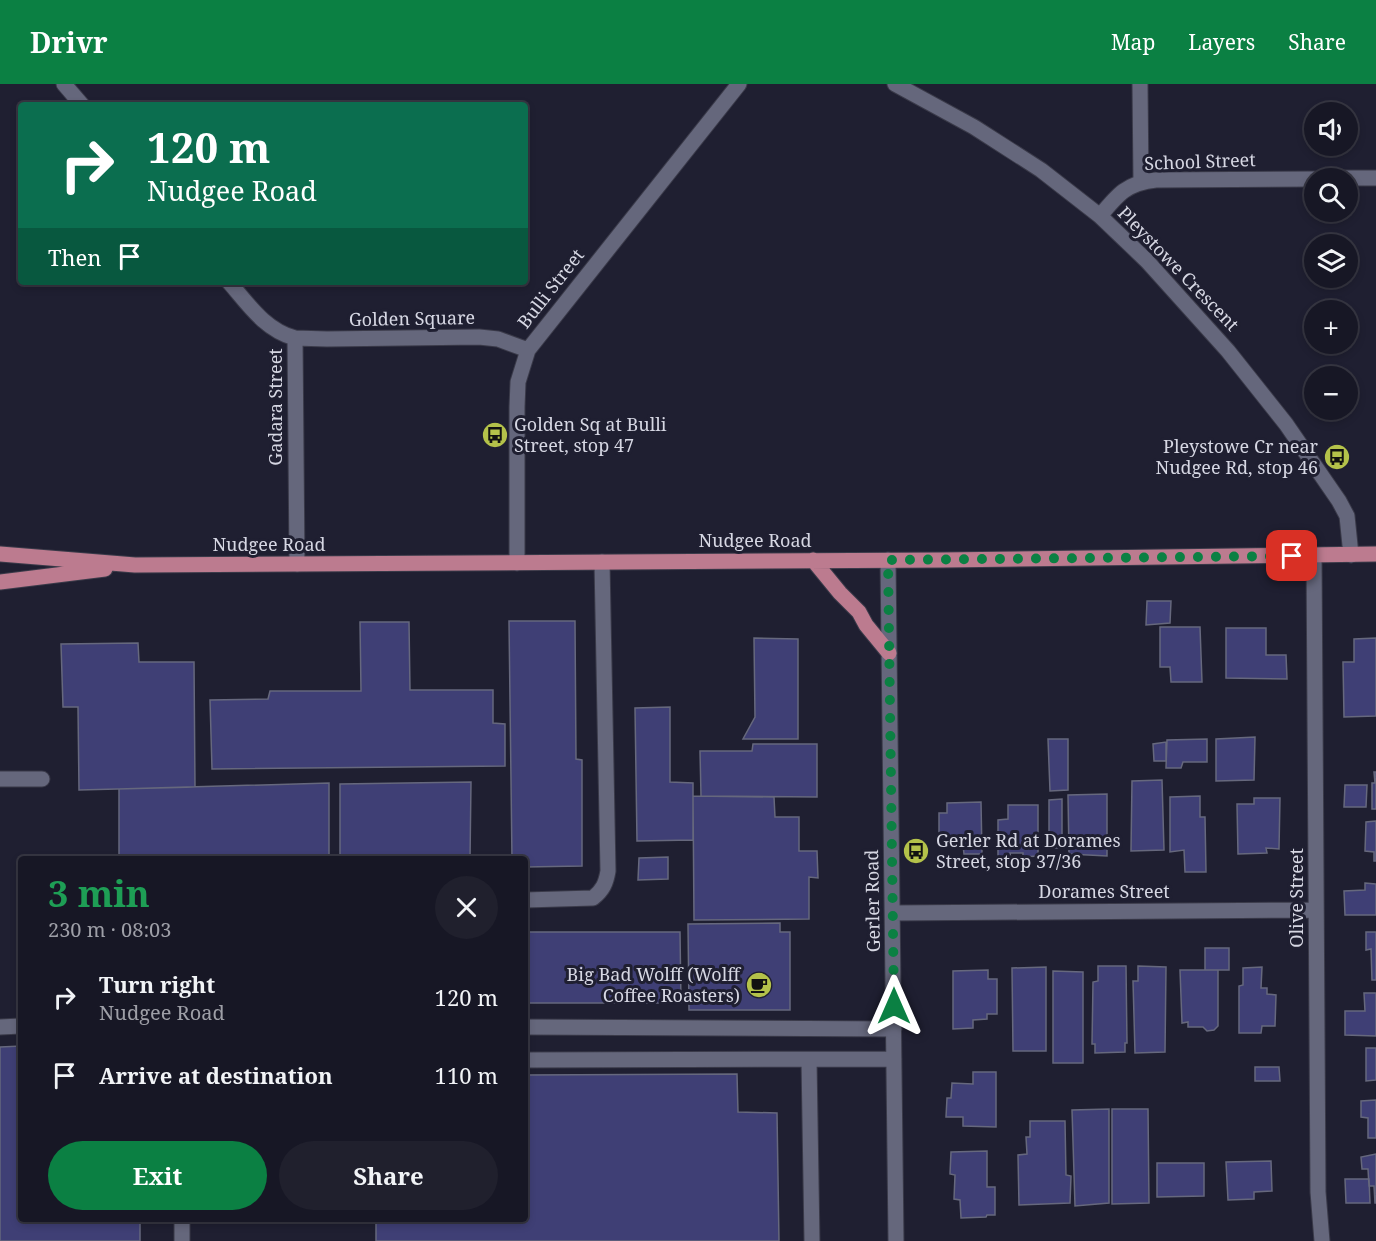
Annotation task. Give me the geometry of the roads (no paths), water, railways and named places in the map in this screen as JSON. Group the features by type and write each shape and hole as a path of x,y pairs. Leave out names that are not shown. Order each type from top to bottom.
{"main road":[{"name":"Nudgee Road","path":"0,554 135,565 1376,554"},
{"path":"813,560 859,612 866,625 889,653"},
{"name":"Nudgee Road","path":"0,582 135,565"}],"street":[{"path":"64,84 79,102"},
{"name":"Bulli Street","path":"517,562 518,382 528,350 739,84"},
{"name":"Pleystowe Crescent","path":"895,84 984,134 1041,170 1100,216 1147,261 1221,342 1286,424 1347,516 1351,555"},
{"path":"1140,84 1141,182"},
{"path":"1358,178 1376,178"},
{"name":"School Street","path":"1100,216 1118,195 1131,185 1141,182 1304,179"},
{"name":"Gadara Street","path":"232,285 265,322 285,335 295,338 297,564"},
{"name":"Golden Square","path":"295,338 479,337 498,339 528,350"},
{"name":"Olive Street","path":"1314,555 1318,1192 1322,1241"},
{"name":"Gerler Road","path":"888,560 896,1241"},
{"path":"528,900 593,898 601,892 606,882 608,871 602,562"},
{"path":"0,779 42,779"},
{"name":"Dorames Street","path":"893,913 1316,910"},
{"path":"0,1027 18,1026"},
{"path":"528,1027 894,1029"},
{"path":"528,1060 894,1059"},
{"path":"809,1060 812,1241"},
{"path":"182,1222 182,1241"}],"place":[{"name":"Golden Sq at Bulli Street, stop 47","path":"495,435"},
{"name":"Pleystowe Cr near Nudgee Rd, stop 46","path":"1337,457"},
{"name":"Gerler Rd at Dorames Street, stop 37/36","path":"916,851"},
{"name":"Big Bad Wolff (Wolff Coffee Roasters)","path":"759,985"}]}
